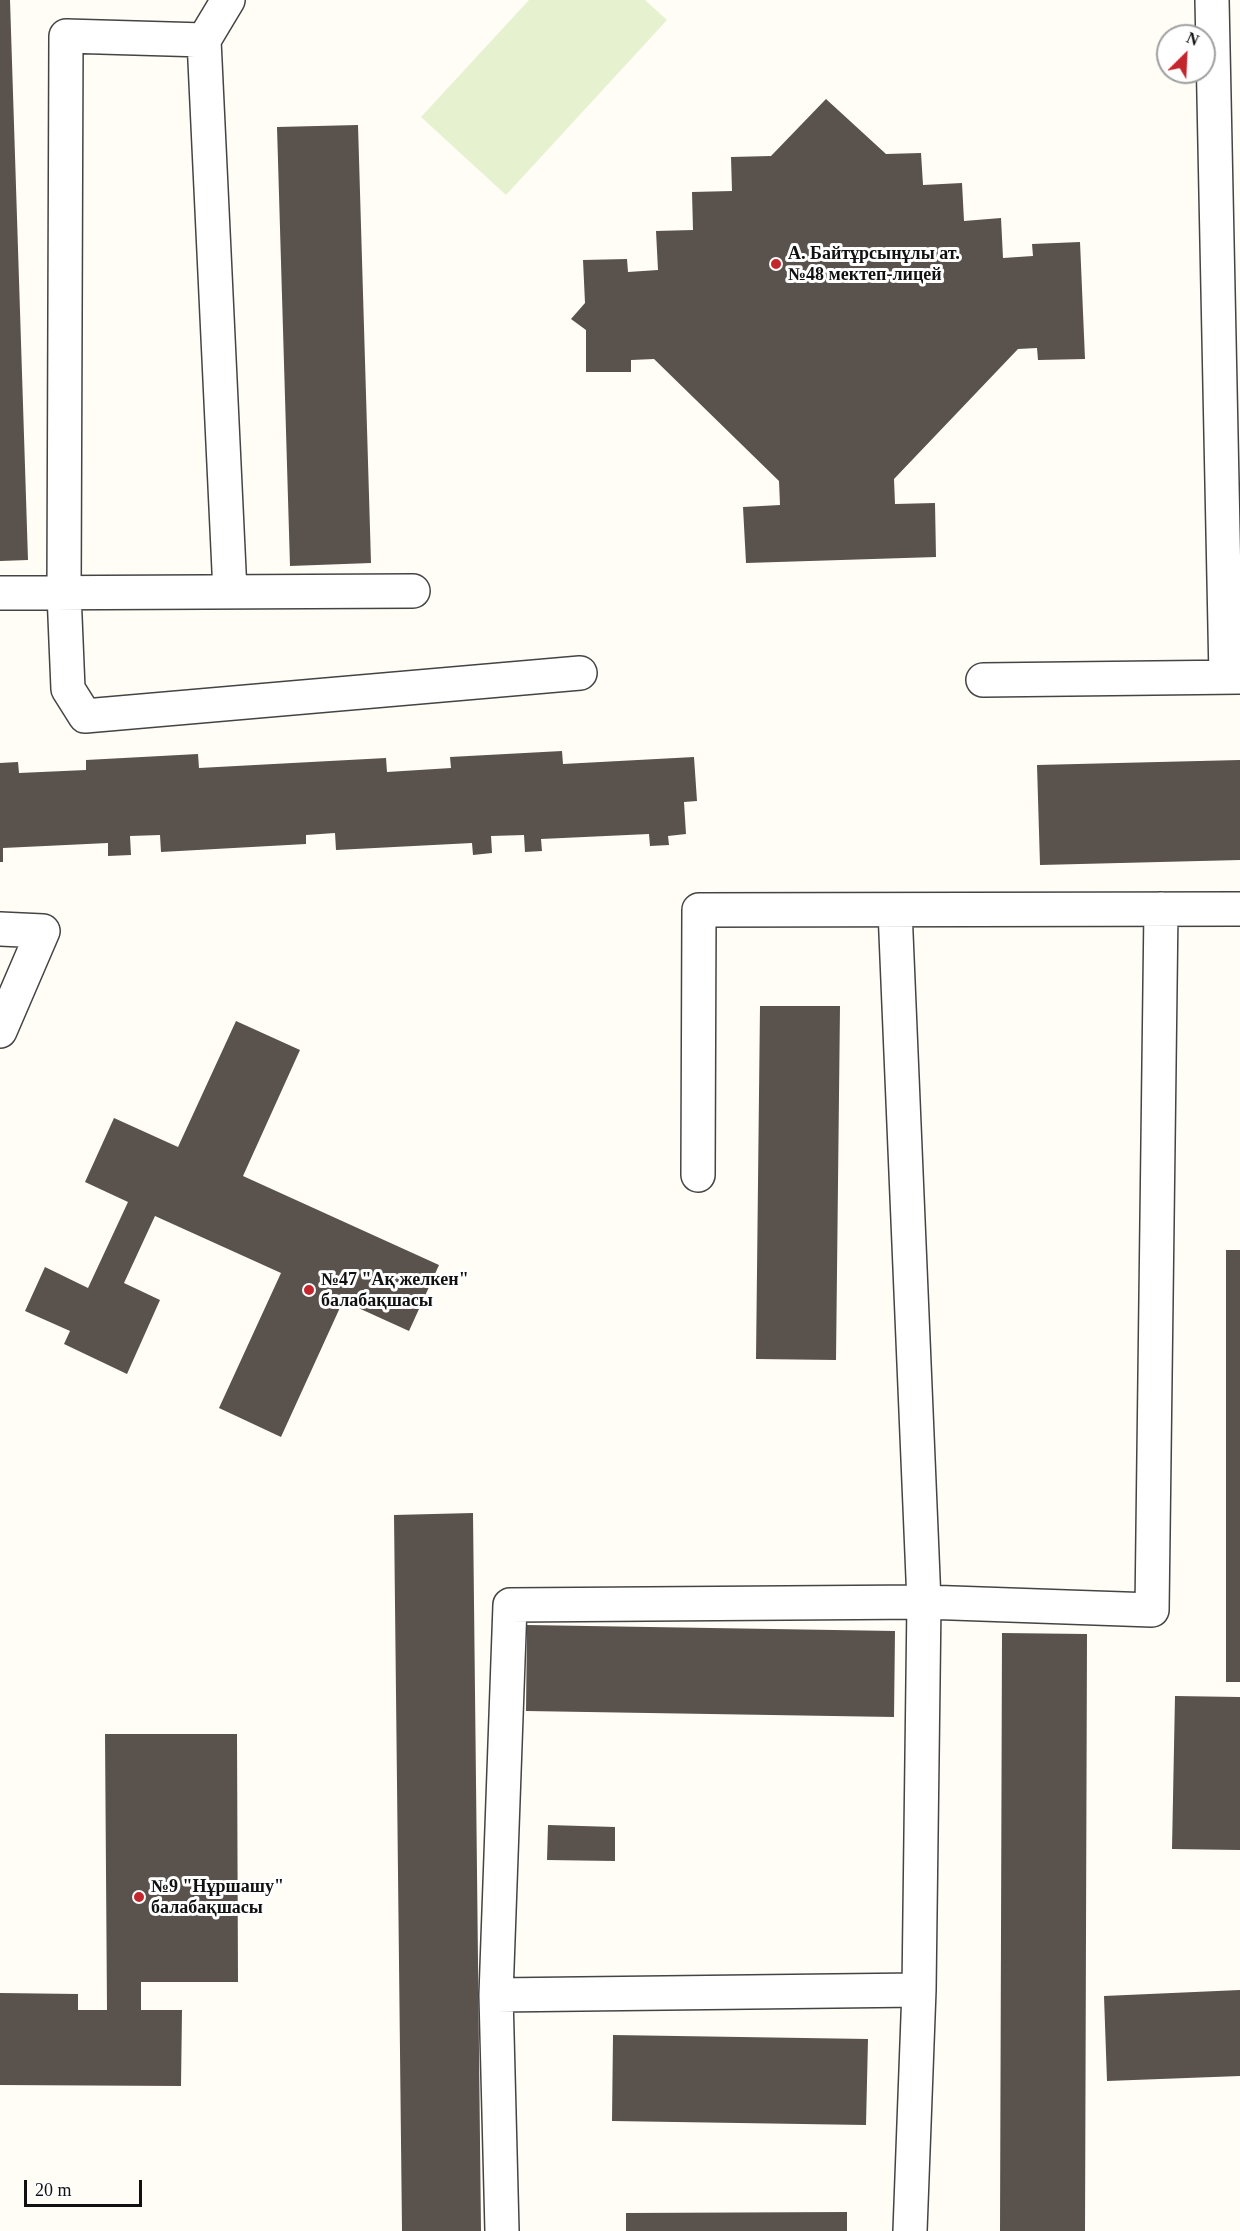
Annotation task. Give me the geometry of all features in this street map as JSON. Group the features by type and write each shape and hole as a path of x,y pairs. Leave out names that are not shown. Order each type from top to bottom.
{"lane":[{"path":"228,0 204,40 230,592"},
{"path":"983,680 1233,677 1212,0"},
{"path":"204,40 66,36 64,592 68,689 85,716 580,673"},
{"path":"0,593 412,591"},
{"path":"502,2231 496,1995 510,1605 924,1602 1152,1610 1161,909"},
{"path":"698,1175 699,910 1240,909"},
{"path":"895,910 924,1602 919,1990 910,2231"},
{"path":"0,929 43,931 0,1031"},
{"path":"496,1995 919,1990"}],"green space":[{"path":"529,0 645,0 667,20 506,195 421,117"}],"building":[{"path":"0,0 10,0 28,560 0,561"},
{"path":"826,99 886,154 921,153 923,185 962,183 964,221 1001,218 1003,258 1033,256 1032,244 1080,242 1085,359 1038,360 1037,348 1018,349 894,479 895,504 935,503 936,557 746,563 743,507 780,505 779,481 654,359 631,360 631,372 586,372 586,330 571,319 585,303 583,260 627,259 628,272 658,270 656,231 693,230 692,192 732,191 731,157 771,156"},
{"path":"358,125 371,563 290,566 277,127"},
{"path":"562,751 563,764 694,757 697,801 684,802 686,834 668,836 669,845 650,846 649,834 541,839 542,851 525,852 524,835 491,836 492,853 473,855 472,843 336,850 335,833 306,835 306,844 161,852 160,835 130,836 131,855 108,856 108,843 3,848 3,862 0,862 0,763 18,762 19,773 86,770 86,760 198,754 199,768 386,758 387,772 451,768 450,757"},
{"path":"1240,760 1240,860 1040,865 1037,765"},
{"path":"760,1006 840,1006 836,1360 756,1359"},
{"path":"236,1021 300,1050 243,1176 439,1265 409,1331 343,1301 281,1437 219,1408 281,1273 155,1216 124,1283 160,1300 127,1374 64,1344 70,1331 25,1311 45,1267 88,1288 128,1202 85,1182 114,1118 178,1147"},
{"path":"1226,1250 1240,1250 1240,1682 1226,1682"},
{"path":"473,1513 481,2231 402,2231 394,1515"},
{"path":"527,1625 895,1631 894,1717 526,1711"},
{"path":"1002,1633 1087,1634 1085,2231 1000,2231"},
{"path":"1175,1696 1240,1697 1240,1850 1172,1849"},
{"path":"105,1734 237,1734 238,1982 141,1982 141,2010 182,2010 181,2086 0,2085 0,1993 78,1994 78,2010 107,2010"},
{"path":"548,1825 615,1827 615,1861 547,1860"},
{"path":"1240,1990 1240,2076 1107,2081 1104,1996"},
{"path":"613,2035 868,2039 866,2125 612,2121"},
{"path":"847,2212 847,2231 626,2231 626,2213"}],"place":[{"name":"А. Байтұрсынұлы ат. №48 мектеп-лицей","path":"776,264"},
{"name":"№47 \"Ақ желкен\" балабақшасы","path":"309,1290"},
{"name":"№9 \"Нұршашу\" балабақшасы","path":"139,1897"}]}
